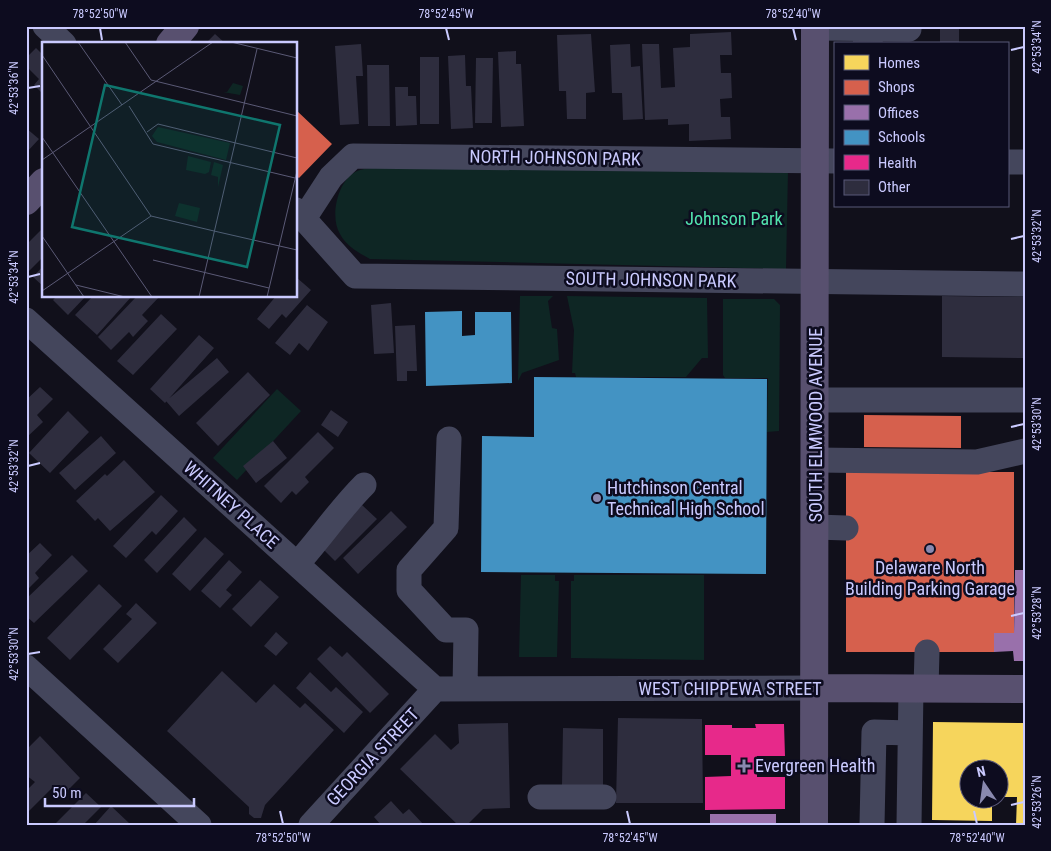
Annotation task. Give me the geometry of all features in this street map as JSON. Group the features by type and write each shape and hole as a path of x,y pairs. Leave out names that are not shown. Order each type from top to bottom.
{"main road":[{"path":"172,42 186,26"},
{"name":"SOUTH ELMWOOD AVENUE","path":"814,825 816,688 815,282 825,161 815,27"},
{"path":"26,201 42,184"},
{"name":"WEST CHIPPEWA STREET","path":"816,688 1025,689"}],"street":[{"path":"46,26 62,42"},
{"path":"815,27 909,30"},
{"name":"NORTH JOHNSON PARK","path":"300,213 331,176 353,156 825,161"},
{"path":"1008,162 1025,162"},
{"name":"SOUTH JOHNSON PARK","path":"300,213 355,276 1025,284"},
{"name":"WHITNEY PLACE","path":"26,320 436,689"},
{"path":"816,400 1025,400"},
{"path":"449,439 446,528 408,570 409,590 446,630 466,630 466,689"},
{"path":"816,460 977,462 1025,451"},
{"path":"296,564 319,540 338,511 364,485"},
{"path":"816,527 846,528"},
{"path":"909,825 910,733 927,652"},
{"path":"26,667 199,825"},
{"name":"WEST CHIPPEWA STREET","path":"436,689 816,688"},
{"name":"GEORGIA STREET","path":"311,825 436,689"},
{"path":"872,825 874,732 910,733"},
{"path":"540,796 604,797"}],"green space":[{"name":"Johnson Park","path":"395,167 788,171 786,269 370,259 349,246 340,234 335,218 338,198 341,188 352,174 364,169"},
{"path":"520,296 553,296 548,301 552,328 557,329 559,360 522,373 518,381"},
{"path":"567,296 707,298 708,358 702,358 686,377 576,377 575,373 572,373 574,330"},
{"path":"723,299 774,299 780,305 779,431 767,432 768,378 725,378 723,375"},
{"path":"277,389 301,411 237,480 213,458"},
{"path":"521,575 555,575 555,581 559,581 557,657 519,657"},
{"path":"574,575 704,575 704,660 571,658 571,581 574,581"}],"building: Homes":[{"path":"933,722 1025,723 1025,825 1016,825 1017,797 1008,797 1008,758 958,758 958,808 992,808 992,821 932,820"}],"building: Shops":[{"path":"298,112 332,144 298,177"},
{"path":"864,415 961,416 961,448 864,447"},
{"name":"Delaware North Building Parking Garage","path":"846,472 1014,472 1014,633 994,633 994,652 846,652"}],"building: Offices":[{"path":"1015,570 1025,570 1025,661 1014,661 1013,651 994,652 994,633 1014,633"},
{"path":"710,814 776,814 776,825 710,825"}],"building: Schools":[{"path":"462,311 462,336 475,335 475,312 511,312 512,383 426,386 425,312"},
{"path":"534,377 767,379 766,574 481,572 482,436 534,437"}],"building: Health":[{"name":"Evergreen Health","path":"755,724 784,724 785,756 757,756 757,777 785,777 785,809 705,810 705,777 731,776 731,755 705,755 705,725 732,725 732,728 756,728"}],"building: Other":[{"path":"940,28 959,28 959,42 940,42"},
{"path":"731,32 732,55 720,55 721,73 731,73 732,98 720,99 721,117 730,117 731,139 689,141 689,124 668,125 668,119 645,120 642,44 659,44 661,88 675,87 673,48 690,47 690,34"},
{"path":"882,32 883,42 853,42 853,33"},
{"path":"215,34 224,42 207,42"},
{"path":"591,34 595,92 586,93 586,119 567,119 566,91 559,91 557,35"},
{"path":"361,44 363,76 356,76 359,124 340,125 335,46"},
{"path":"630,44 631,67 640,66 643,119 623,120 622,93 612,93 610,45"},
{"path":"36,48 42,54 42,93 34,85 39,79 26,66 26,58"},
{"path":"516,51 516,64 521,64 524,126 501,127 498,52"},
{"path":"465,55 466,86 471,86 473,128 451,129 448,56"},
{"path":"420,57 439,57 439,124 420,124"},
{"path":"476,58 493,58 492,123 475,123"},
{"path":"367,65 389,65 390,126 368,126"},
{"path":"395,87 408,87 408,96 416,96 417,125 396,126"},
{"path":"26,128 39,139 26,153"},
{"path":"42,229 42,258 29,271 26,269 26,245"},
{"path":"42,267 42,285 33,277"},
{"path":"298,279 311,290 286,318 282,314 269,329 257,319 274,298 298,298"},
{"path":"942,296 1025,297 1025,358 942,357"},
{"path":"55,298 84,298 68,315 53,300"},
{"path":"91,298 130,298 97,335 75,315"},
{"path":"135,298 158,298 142,315 148,321 133,337 129,332 111,350 98,337"},
{"path":"391,303 394,353 374,354 371,305"},
{"path":"307,305 328,322 308,351 299,343 290,355 275,343"},
{"path":"161,314 177,329 133,375 117,361"},
{"path":"415,325 417,371 407,371 407,381 397,381 395,326"},
{"path":"199,335 214,348 165,403 150,389"},
{"path":"217,358 229,372 179,416 166,401"},
{"path":"248,372 270,395 218,446 196,423"},
{"path":"40,387 53,399 37,415 43,422 26,438 26,400"},
{"path":"331,410 348,422 338,437 321,425"},
{"path":"68,411 89,432 50,473 29,453"},
{"path":"318,432 334,448 305,477 309,482 296,495 292,491 281,503 264,486"},
{"path":"101,436 116,453 75,490 59,473"},
{"path":"273,441 287,458 256,483 243,466"},
{"path":"124,460 155,492 110,531 98,518 95,521 76,501 105,474 107,476"},
{"path":"161,495 178,511 156,535 152,531 126,558 113,546"},
{"path":"362,505 377,519 335,561 320,546"},
{"path":"391,511 407,527 358,574 343,558"},
{"path":"184,517 197,530 157,573 144,560"},
{"path":"205,537 224,554 190,591 172,574"},
{"path":"40,543 52,555 35,573 39,578 26,591 26,556"},
{"path":"72,555 88,571 34,623 26,616 26,599"},
{"path":"229,560 242,572 226,590 232,595 220,608 201,591"},
{"path":"260,580 279,597 251,627 232,609"},
{"path":"99,584 122,606 70,660 47,638"},
{"path":"136,603 157,623 118,663 103,649 132,619 126,614"},
{"path":"276,632 288,643 276,656 264,646"},
{"path":"330,646 342,657 347,652 389,694 370,713 317,659"},
{"path":"222,671 256,703 274,684 300,708 305,703 334,730 265,805 261,818 254,818 249,814 249,807 167,731"},
{"path":"310,672 331,692 336,687 363,712 344,733 296,688"},
{"path":"618,718 702,719 703,803 616,803"},
{"path":"508,723 510,808 483,809 467,825 458,825 400,769 435,734 451,750 459,743 458,724"},
{"path":"563,728 603,729 603,785 562,785"},
{"path":"40,736 80,778 64,794 55,785 27,813 26,791 35,782 26,775 26,750"},
{"path":"86,793 101,807 83,825 54,825"},
{"path":"391,801 403,814 409,809 424,825 381,825 374,817"},
{"path":"111,806 129,823 127,825 94,825"}],"place":[{"name":"Hutchinson Central Technical High School","path":"597,498"},
{"name":"Delaware North Building Parking Garage","path":"930,549"},
{"name":"Evergreen Health","path":"744,766"}]}
